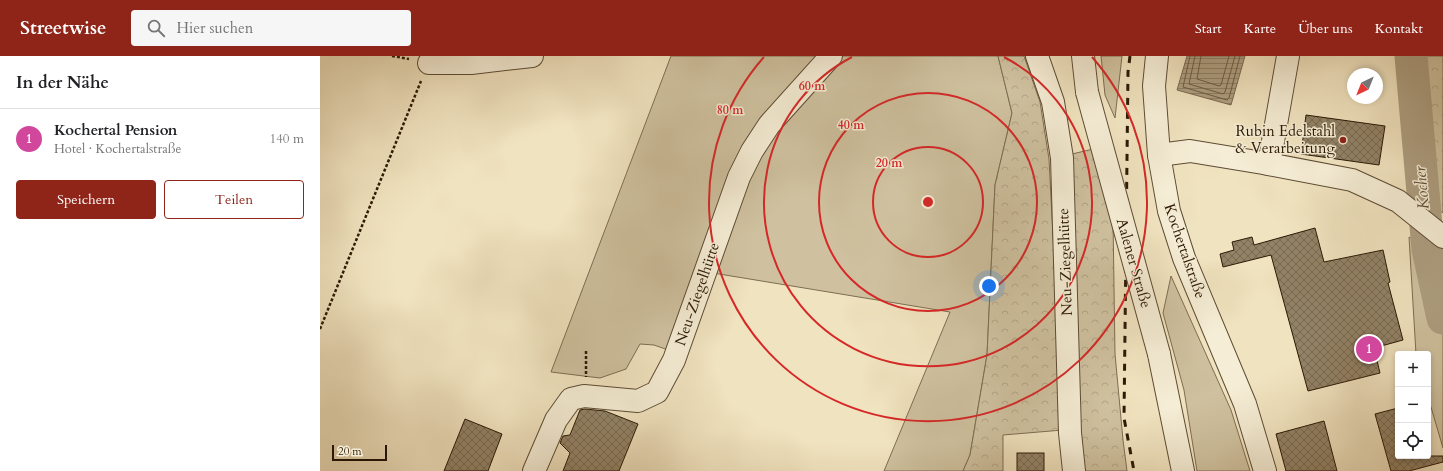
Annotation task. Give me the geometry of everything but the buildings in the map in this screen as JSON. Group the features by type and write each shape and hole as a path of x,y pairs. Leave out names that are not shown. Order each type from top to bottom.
{"street":[{"path":"429,63 471,63 532,56"},
{"name":"Neu-Ziegelhütte","path":"584,396 638,401 657,392 674,360 739,177 752,151 770,125 831,56"},
{"name":"Neu-Ziegelhütte","path":"1037,56 1052,102 1062,158 1070,434 1074,471"},
{"name":"Aalener Straße","path":"1083,56 1088,92 1159,354 1183,471"},
{"name":"Kochertalstraße","path":"1157,56 1154,86 1159,155 1169,211 1184,258 1245,404 1265,471"},
{"path":"1269,164 1288,56"},
{"path":"1159,155 1190,151 1352,180 1398,201 1443,237"},
{"path":"534,471 556,420 571,399 584,396"}],"path":[{"path":"320,329 429,63"},
{"path":"584,396 586,351"}],"green space":[{"path":"671,56 823,56 789,92 671,351 654,345 640,344 626,369 600,378 551,372"},
{"path":"840,56 998,56 1012,113 995,185 987,355 970,455 963,471 884,471 950,312 713,273 765,140"},
{"path":"998,56 1024,56 1040,102 1049,159 1063,430 1003,435 1003,471 963,471 970,455 987,355 995,185 1012,113"},
{"path":"1101,56 1122,56 1115,118 1105,95"},
{"path":"1400,56 1443,56 1443,213 1411,188"},
{"path":"1093,149 1113,219 1115,354 1127,471 1081,471 1068,155"},
{"path":"1409,237 1421,245 1443,274 1443,448 1431,407 1431,351 1416,351"},
{"path":"1171,276 1231,410 1250,471 1197,471 1184,390 1163,313"}],"water":[{"path":"1187,56 1245,56 1231,105 1177,90"}],"waterway":[{"name":"Kocher","path":"1411,56 1428,249 1443,318"}],"railway":[{"path":"1130,56 1128,72 1124,418 1134,471"}],"place":[{"name":"Rubin Edelstahl & Verarbeitung","path":"1343,140"},
{"name":"Kochertal Pension","path":"1369,349"}]}
